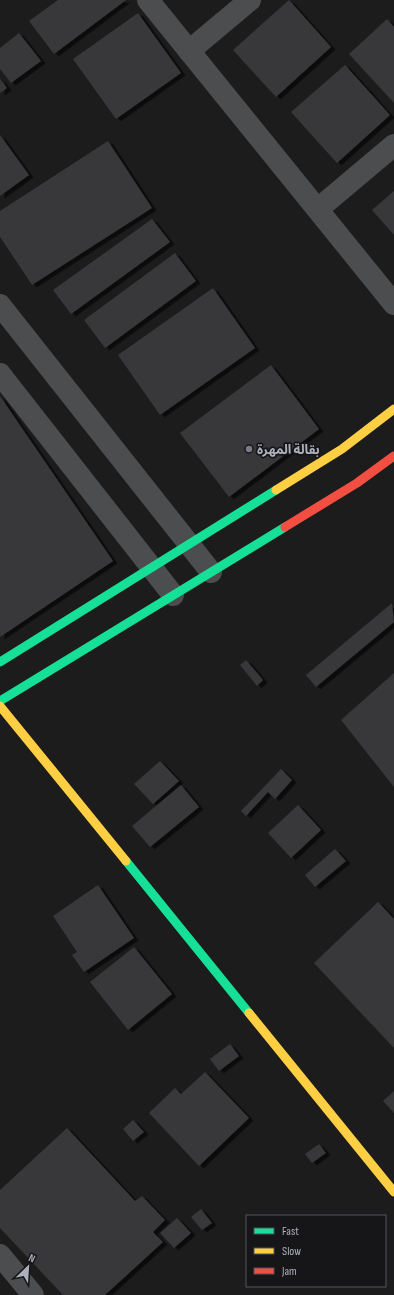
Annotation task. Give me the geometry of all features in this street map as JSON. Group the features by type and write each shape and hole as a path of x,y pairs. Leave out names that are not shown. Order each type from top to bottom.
{"main road":[{"path":"0,662 189,546 342,449 394,409"},
{"path":"0,701 358,483 394,456"},
{"path":"0,706 394,1192"}],"street":[{"path":"148,0 394,304"},
{"path":"189,50 250,0"},
{"path":"318,209 394,145"},
{"path":"0,305 211,572"},
{"path":"0,374 151,569 173,595"},
{"path":"0,1255 33,1295"}],"building":[{"path":"58,0 126,0 54,54 29,21"},
{"path":"289,0 331,47 276,97 233,50"},
{"path":"138,13 181,73 116,119 73,59"},
{"path":"387,19 394,27 394,103 349,54"},
{"path":"19,33 41,61 11,83 0,69 0,48"},
{"path":"345,65 390,115 337,163 291,112"},
{"path":"0,79 7,88 0,93"},
{"path":"0,135 29,175 0,196"},
{"path":"108,141 152,208 32,285 0,237 0,211"},
{"path":"394,191 394,235 372,210"},
{"path":"152,219 170,242 71,314 53,290"},
{"path":"175,253 196,281 105,348 84,320"},
{"path":"213,288 255,348 160,415 118,355"},
{"path":"271,365 319,429 229,497 180,433"},
{"path":"0,396 113,561 0,637"},
{"path":"392,603 394,622 316,687 306,675"},
{"path":"246,660 263,680 257,686 240,665"},
{"path":"394,673 394,787 341,720"},
{"path":"160,761 179,781 153,804 134,784"},
{"path":"281,769 292,780 275,799 268,792 246,816 241,811"},
{"path":"181,785 199,807 150,847 132,826"},
{"path":"298,805 321,830 291,858 268,833"},
{"path":"335,849 346,861 315,887 305,875"},
{"path":"98,885 134,938 84,972 72,955 77,952 53,916"},
{"path":"378,902 394,919 394,1048 314,963"},
{"path":"134,947 172,994 128,1030 90,982"},
{"path":"230,1044 239,1056 219,1071 210,1059"},
{"path":"205,1072 249,1118 199,1166 149,1113 175,1088 181,1094"},
{"path":"394,1091 394,1113 383,1101"},
{"path":"133,1120 144,1132 133,1141 123,1129"},
{"path":"67,1128 135,1201 142,1196 165,1220 153,1232 163,1242 105,1295 63,1295 0,1228 0,1190"},
{"path":"319,1144 326,1153 312,1163 305,1154"},
{"path":"201,1209 212,1223 202,1230 191,1217"},
{"path":"177,1218 191,1233 174,1248 160,1233"}],"traffic: fast":[{"path":"0,662 276,490"},
{"path":"0,701 285,527"},
{"path":"126,861 249,1013"}],"traffic: slow":[{"path":"276,490 342,449 394,409"},
{"path":"0,706 126,861"},
{"path":"249,1013 394,1192"}],"traffic: jam":[{"path":"285,527 357,483 394,456"}],"place":[{"name":"بقالة المهرة","path":"249,449"}]}
